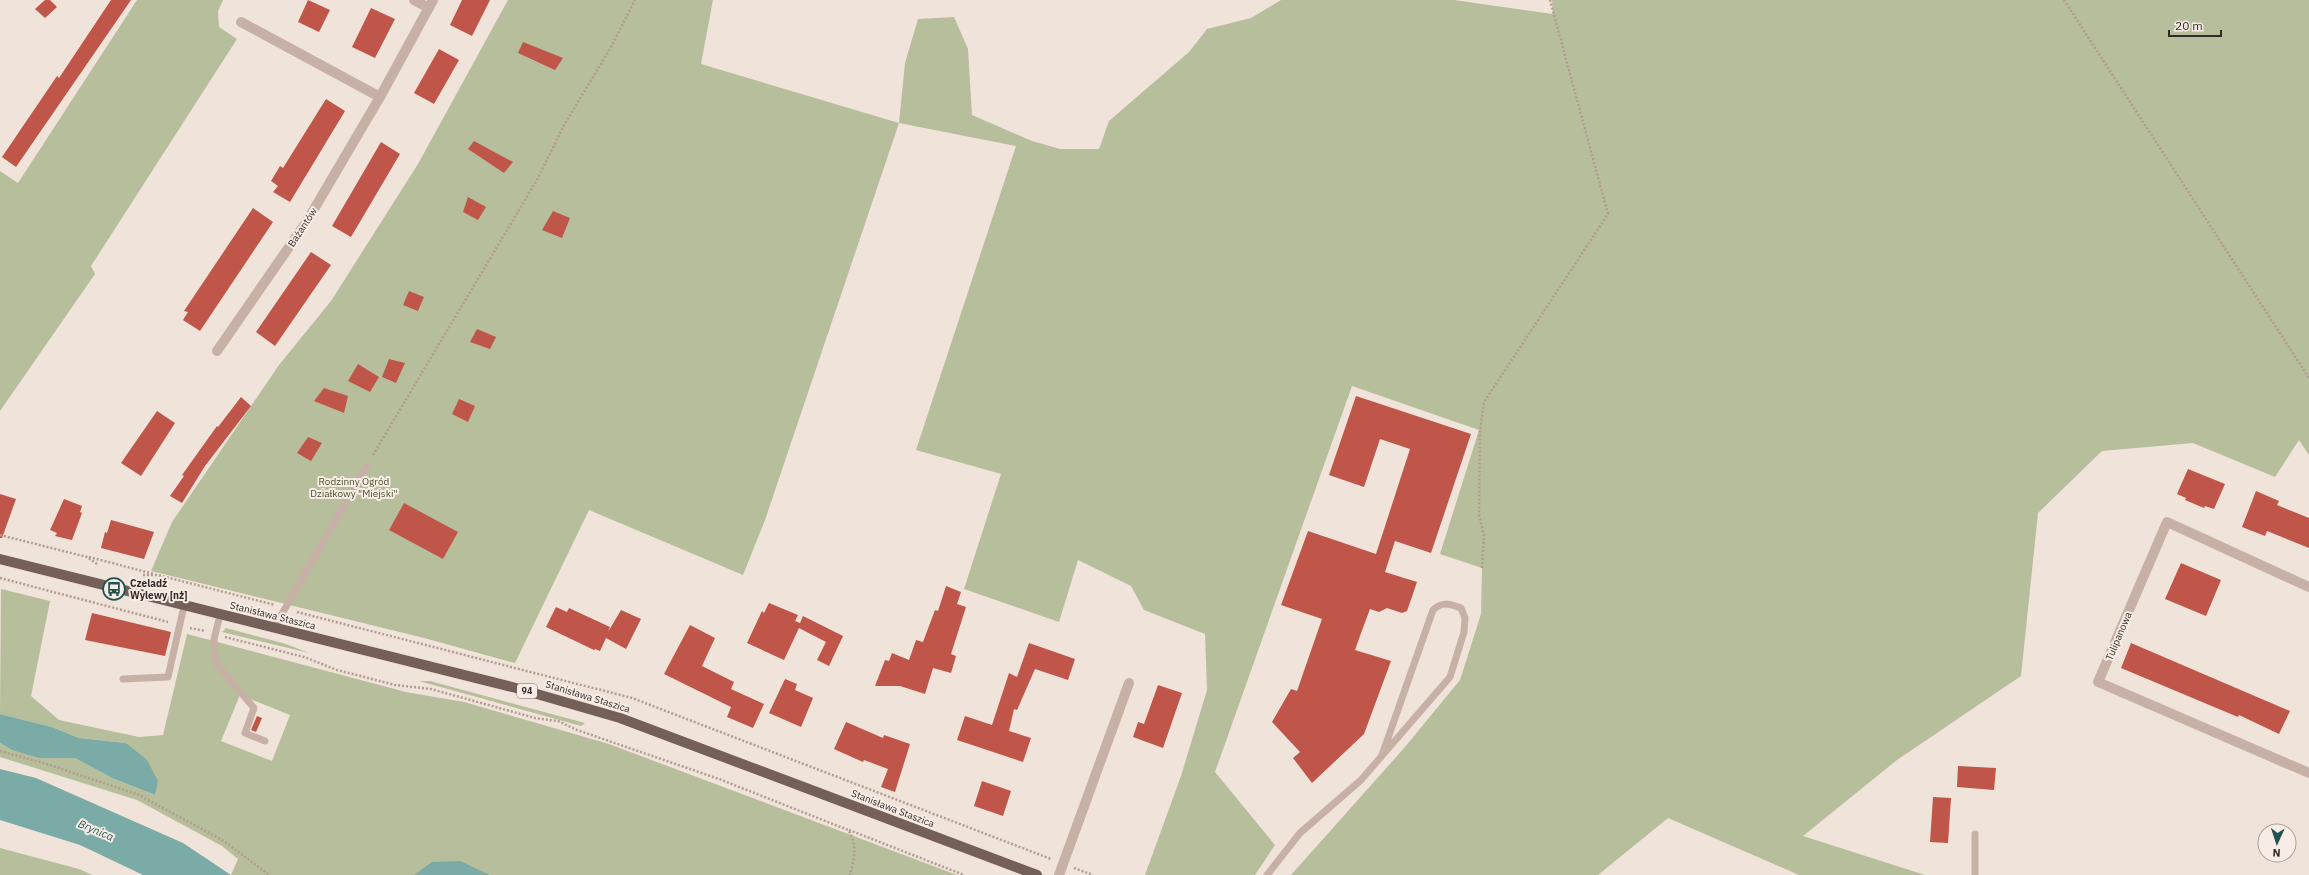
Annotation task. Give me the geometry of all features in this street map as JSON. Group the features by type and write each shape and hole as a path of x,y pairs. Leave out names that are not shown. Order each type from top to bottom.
{"main road":[{"name":"Stanisława Staszica","path":"0,559 516,688 620,718 1037,875"}],"street":[{"name":"Bażantów","path":"217,351 307,221 380,97 431,4 414,0"},
{"path":"241,22 380,97"},
{"name":"Tulipanowa","path":"2309,587 2167,522 2098,682 2309,773"},
{"path":"1059,875 1129,683"}],"lane":[{"path":"274,628 367,465"},
{"path":"1267,875 1300,833 1361,780 1450,677 1464,632 1465,618 1461,608 1448,604 1439,604 1433,610 1382,755"},
{"path":"122,678 168,678 184,606"},
{"path":"220,615 215,634 215,662 254,708 245,733 265,741"},
{"path":"1975,834 1975,875"}],"path":[{"path":"367,465 538,178 563,127 611,48 634,0"},
{"path":"1482,568 1484,537 1479,514 1479,446 1484,402 1608,214 1550,0"},
{"path":"2064,0 2309,378"},
{"path":"0,535 158,575"},
{"path":"87,557 97,564"},
{"path":"0,578 304,657 337,670 387,683 436,691 529,716 558,721 577,730 726,782 964,875"},
{"path":"0,752 50,765 139,794 224,841 269,875"},
{"path":"848,830 853,839 854,863 850,875"}],"green space":[{"path":"137,0 223,0 218,11 219,27 237,39 91,266 95,274 0,411 0,171 18,183"},
{"name":"Rodzinny Ogród Działkowy \"Miejski\"","path":"508,0 713,0 701,64 899,123 765,520 743,575 589,510 515,663 424,638 151,571 172,522 279,365 331,301 418,164"},
{"path":"1281,0 1454,0 1553,14 1552,0 2309,0 2309,455 2299,440 2275,477 2193,443 2102,451 2038,513 2021,676 1897,760 1803,836 1925,875 1799,875 1668,818 1598,875 1291,875 1405,747 1460,680 1481,614 1482,568 1440,554 1479,430 1352,386 1215,772 1275,845 1255,875 1145,875 1181,776 1207,690 1205,634 1144,610 1131,586 1078,560 1059,622 964,589 1001,474 916,450 1016,146 899,123 905,63 918,19 954,17 968,49 972,115 1032,141 1060,149 1099,149 1109,121 1189,52 1207,29 1251,18"},
{"path":"1,589 50,601 31,696 59,720 139,737 163,735 187,634 406,692 464,702 609,744 957,875 231,875 238,859 222,846 137,800 0,757 0,743 12,750 60,758 75,758 112,778 155,795 126,743 79,738 52,727 0,714","holes":["240,695 290,715 272,761 221,741"]},
{"path":"226,628 286,644 309,653 222,632"},
{"path":"419,681 430,681 585,723 581,726"},
{"path":"0,848 79,869 92,875 0,875"}],"water":[{"path":"0,714 52,727 79,738 126,743 147,760 158,781 155,795 112,778 75,758 39,758 12,750 0,743"},
{"name":"Brynica","path":"0,769 36,778 183,843 231,875 143,875 80,845 0,820"},
{"path":"460,861 490,875 414,875 432,862"}],"building":[{"path":"45,0 50,0 57,7 45,18 35,9"},
{"path":"111,0 131,0 16,167 2,157 57,76 59,78"},
{"path":"308,0 330,10 319,32 298,22"},
{"path":"462,0 490,0 472,36 450,25"},
{"path":"371,8 395,19 375,58 352,47"},
{"path":"523,42 563,58 555,70 518,53"},
{"path":"439,49 459,60 434,104 414,93"},
{"path":"326,99 345,111 290,202 273,192 278,186 271,181 280,166 283,168"},
{"path":"474,141 513,162 504,173 468,149"},
{"path":"381,142 400,154 351,237 332,226"},
{"path":"468,197 486,207 478,220 463,212"},
{"path":"253,208 273,222 200,331 183,320 188,312 184,311"},
{"path":"553,211 570,218 562,238 542,230"},
{"path":"311,252 331,265 275,346 256,332"},
{"path":"409,291 424,297 418,311 403,305"},
{"path":"477,329 496,337 490,349 470,342"},
{"path":"389,359 405,363 396,383 382,377"},
{"path":"358,364 379,377 370,392 348,381"},
{"path":"324,388 348,396 344,413 314,401"},
{"path":"1356,396 1471,434 1431,553 1395,541 1385,572 1417,582 1407,611 1402,613 1387,608 1379,612 1370,609 1361,633 1355,650 1391,661 1364,734 1312,783 1293,758 1300,752 1272,722 1291,689 1297,691 1322,619 1281,605 1308,531 1376,554 1410,449 1380,439 1364,487 1329,475"},
{"path":"241,397 251,406 205,466 182,503 170,496 184,476 182,475 217,426 218,427"},
{"path":"459,399 475,406 468,422 452,414"},
{"path":"157,411 175,423 141,476 121,463"},
{"path":"308,437 322,443 311,461 297,453"},
{"path":"2188,469 2225,484 2214,509 2205,506 2204,508 2185,500 2186,498 2177,494"},
{"path":"2256,491 2279,501 2277,505 2309,518 2309,548 2267,531 2265,536 2242,527"},
{"path":"0,494 16,499 2,538 0,538"},
{"path":"64,499 82,506 80,512 82,513 72,540 55,536 57,533 50,530"},
{"path":"404,503 458,532 443,559 389,530"},
{"path":"111,520 154,532 144,559 101,548 105,532 107,533"},
{"path":"2181,563 2221,580 2206,616 2165,599"},
{"path":"946,586 961,592 957,604 966,607 951,654 956,656 951,673 933,668 925,694 900,686 875,686 885,660 889,661 892,653 909,660 916,640 923,642 935,610 938,611"},
{"path":"769,603 798,615 795,621 800,623 803,616 843,636 829,666 817,660 826,642 799,628 784,660 747,643 762,611 764,613"},
{"path":"556,607 567,612 569,608 610,627 608,632 621,610 641,619 626,649 606,638 600,651 594,650 546,627"},
{"path":"92,613 171,632 165,656 85,640"},
{"path":"690,625 715,638 702,666 734,682 731,689 764,704 753,728 727,717 731,707 664,674"},
{"path":"1029,643 1075,659 1068,680 1035,669 1017,710 1014,709 1009,731 1031,738 1023,762 957,740 965,716 992,725 1009,673 1017,677"},
{"path":"2131,643 2290,711 2279,734 2239,715 2238,717 2121,668"},
{"path":"785,679 797,684 795,690 813,698 801,727 769,713"},
{"path":"1158,685 1182,693 1163,748 1133,737 1138,722 1144,724"},
{"path":"257,716 262,718 256,732 251,730"},
{"path":"846,722 883,738 884,735 910,744 895,792 881,787 888,769 864,760 863,762 834,749"},
{"path":"1958,766 1996,768 1994,790 1957,787"},
{"path":"982,781 1011,791 1003,816 974,806"},
{"path":"1933,797 1951,798 1948,843 1930,842"}],"place":[{"name":"Czeladź Wylewy [nż]","path":"114,589"}]}
